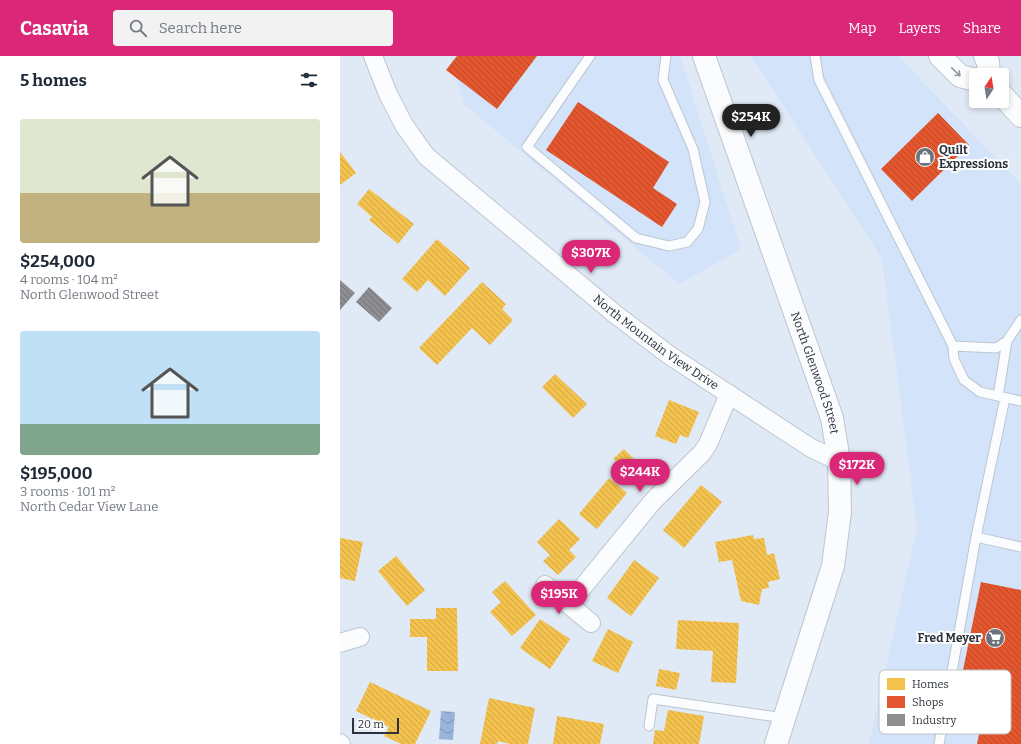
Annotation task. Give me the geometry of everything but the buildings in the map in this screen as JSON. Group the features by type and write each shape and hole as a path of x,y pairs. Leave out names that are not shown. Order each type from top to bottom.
{"main road":[{"name":"North Glenwood Street","path":"704,56 832,418 839,461 840,512 833,566 776,744"},
{"path":"940,56 960,76 969,78"},
{"path":"985,56 988,62 988,68"},
{"path":"1009,103 1021,116"}],"street":[{"name":"North Mountain View Drive","path":"373,56 388,94 404,125 426,156 615,314 669,355 811,448 839,461"},
{"path":"569,604 653,501 702,453 708,444 729,394"},
{"path":"545,585 591,623"},
{"path":"340,643 360,637"}],"lane":[{"path":"590,56 527,147 636,238 669,246 687,242 698,229 705,202 693,149 663,80 666,56"},
{"path":"815,56 819,80 953,346 954,359 964,380 980,392 1021,401"},
{"path":"953,346 996,348 1007,341 1021,320"},
{"path":"952,670 1002,397 1007,341"},
{"path":"976,537 1021,547"},
{"path":"648,726 653,699 784,718"},
{"path":"939,744 941,734"}],"shaded area":[{"path":"450,56 680,56 741,249 679,284 464,104"},
{"path":"751,56 898,56 1021,184 1021,744 869,744 879,699 879,734 1011,734 1011,670 885,670 917,528 882,259"}],"water":[{"path":"441,711 455,712 453,740 439,739"}],"place":[{"name":"Quilt Expressions","path":"925,157"},
{"name":"Fred Meyer","path":"995,638"}]}
